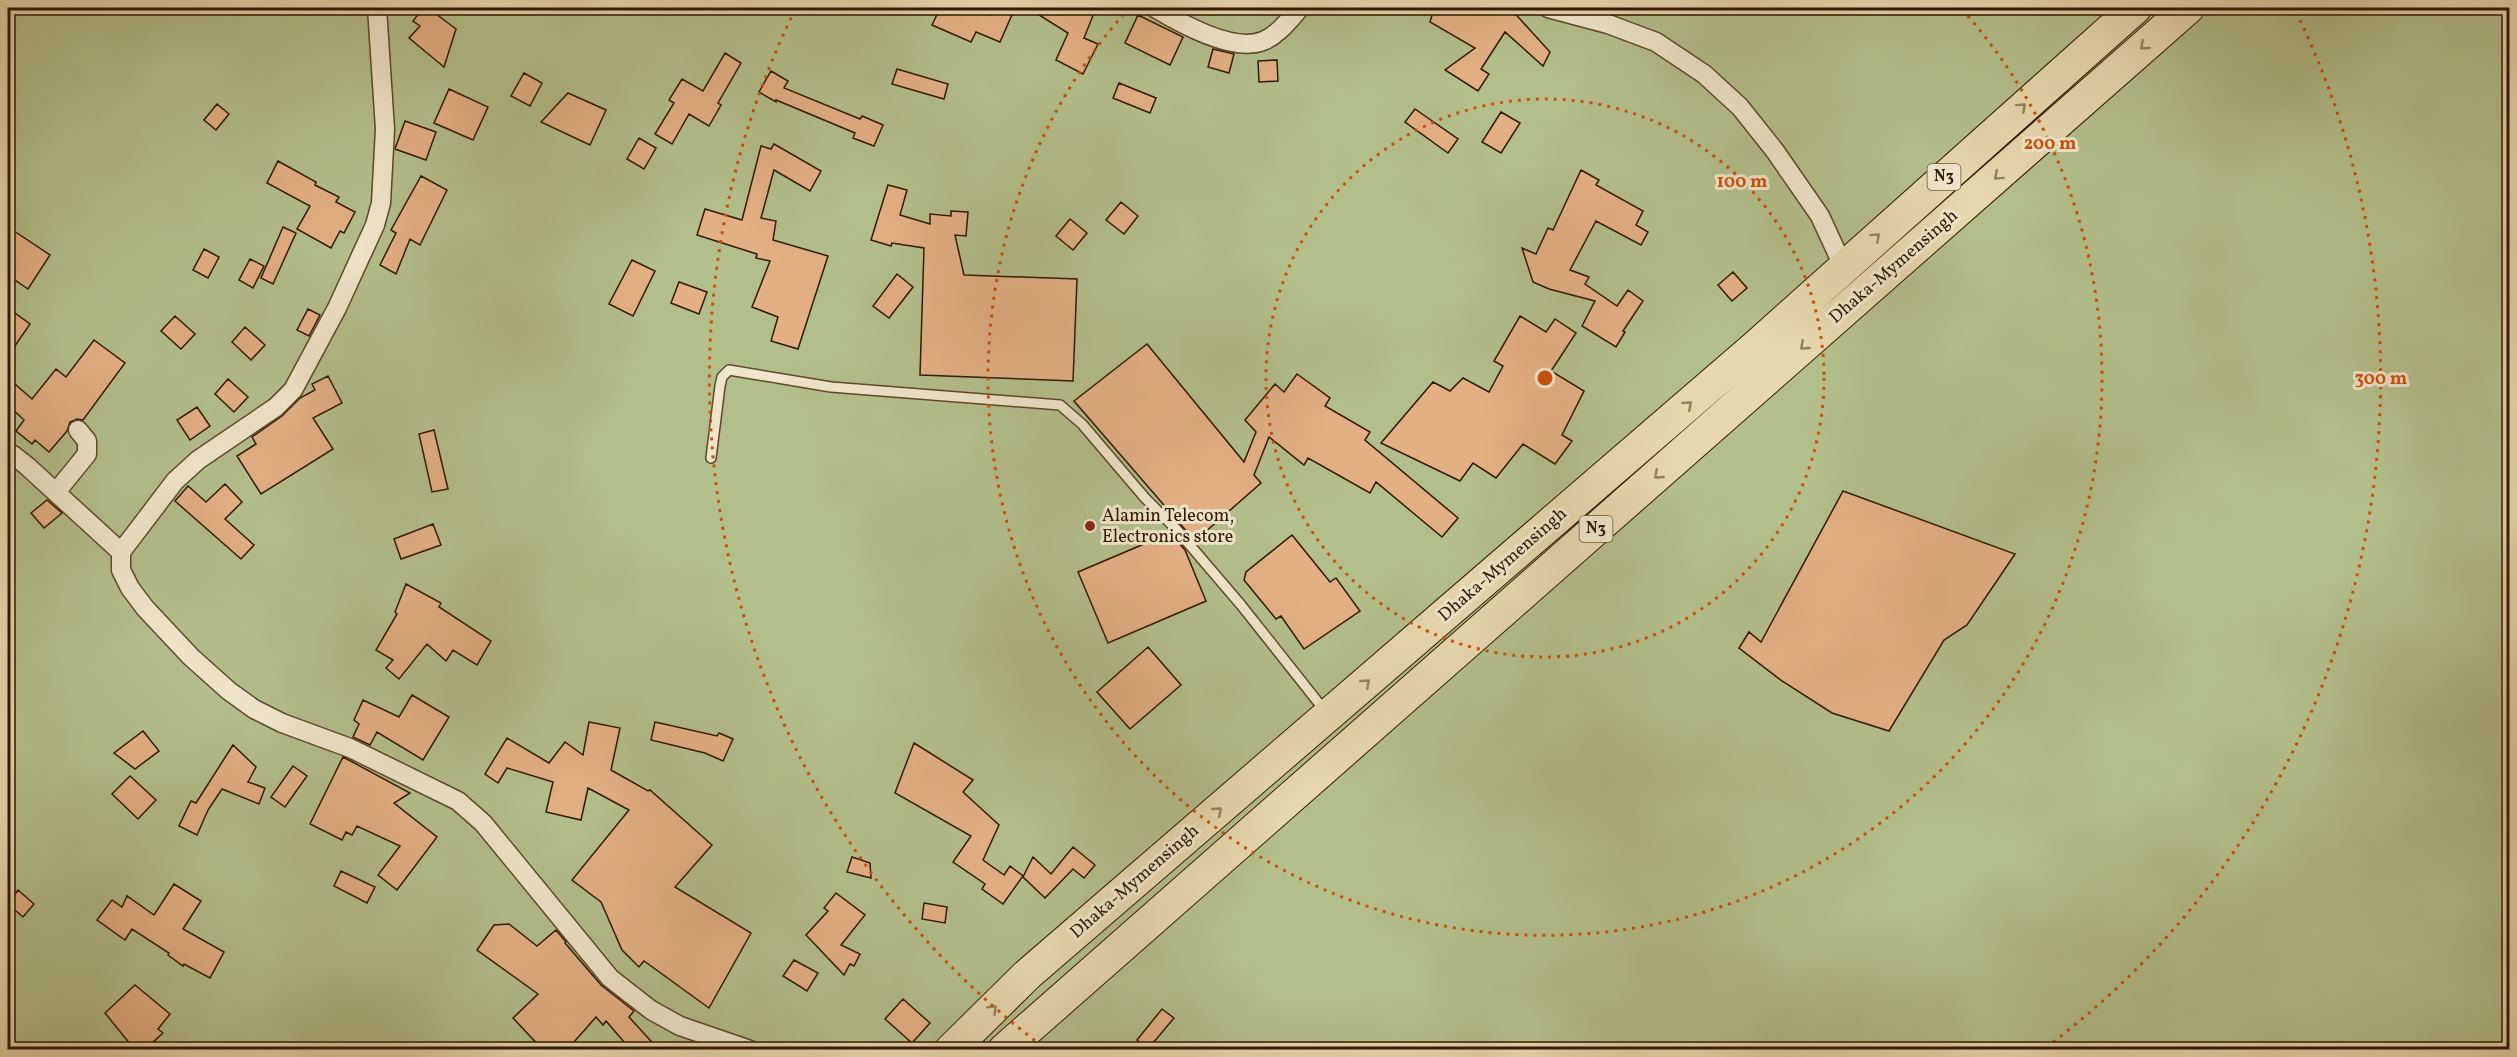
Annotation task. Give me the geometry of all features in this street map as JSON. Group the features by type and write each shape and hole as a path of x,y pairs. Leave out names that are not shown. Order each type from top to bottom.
{"highway":[{"name":"Dhaka-Mymensingh","path":"951,1050 1027,975 1746,354 2134,8"},
{"name":"Dhaka-Mymensingh","path":"1004,1050 2188,8"}],"street":[{"path":"377,8 385,129 381,203 375,225 318,346 292,390 276,407 198,460 175,481 121,552 122,570 130,588 146,608 191,657 229,691 254,709 282,723 350,748 458,801 483,823 610,978 651,1010 680,1026 750,1050"},
{"path":"1155,8 1202,32 1228,42 1246,45 1276,34 1300,8"},
{"path":"1548,8 1608,24 1656,42 1704,74 1740,107 1775,151 1820,216 1844,266"},
{"path":"57,491 87,454 87,441 78,430"},
{"path":"8,457 13,455 57,491 121,552"}],"lane":[{"path":"711,458 720,386 722,377 729,370 831,387 1060,405 1082,424 1145,498 1184,538 1241,605 1328,716"}],"green space":[{"path":"8,8 2509,8 2509,1049 8,1049"}],"building":[{"path":"423,8 428,8 456,29 444,67 409,38 420,26 413,21"},
{"path":"940,8 974,8 990,15 993,8 1015,8 1000,42 976,32 971,42 932,25"},
{"path":"1028,8 1096,8 1084,38 1098,44 1083,74 1056,60 1068,33"},
{"path":"1434,8 1510,8 1550,52 1543,66 1505,32 1481,69 1489,74 1478,91 1445,70 1475,48 1430,22"},
{"path":"1138,15 1183,37 1170,65 1125,43"},
{"path":"1213,49 1234,54 1229,73 1208,67"},
{"path":"725,53 741,63 718,103 721,105 709,126 689,114 672,144 655,134 674,103 669,100 682,79 703,91"},
{"path":"1277,60 1278,81 1259,82 1258,61"},
{"path":"897,69 948,84 944,99 892,84"},
{"path":"771,71 788,81 784,88 860,119 862,116 883,125 874,146 853,138 855,133 776,100 776,102 759,92"},
{"path":"524,73 542,83 530,106 511,96"},
{"path":"1119,83 1156,98 1150,113 1113,98"},
{"path":"449,89 488,107 473,140 434,123"},
{"path":"568,93 606,110 590,145 541,122"},
{"path":"217,104 229,114 216,130 204,120"},
{"path":"1415,109 1458,139 1448,153 1405,122"},
{"path":"1501,112 1520,123 1501,153 1482,142"},
{"path":"405,121 436,132 426,160 395,149"},
{"path":"639,138 656,148 644,169 627,159"},
{"path":"774,144 821,171 810,191 774,170 761,218 776,221 773,240 828,256 798,349 771,341 778,317 752,307 770,261 756,258 757,254 697,235 705,209 742,220 761,146 771,149"},
{"path":"278,161 316,182 315,185 339,197 336,202 355,212 344,233 340,231 331,248 297,229 310,206 267,183"},
{"path":"1581,170 1599,180 1596,185 1643,211 1636,225 1648,232 1641,245 1596,221 1570,270 1589,277 1585,284 1617,306 1628,290 1643,301 1623,331 1625,332 1616,347 1582,326 1595,301 1549,289 1533,282 1522,248 1536,254 1548,228 1553,230"},
{"path":"421,176 447,190 420,245 410,239 396,274 380,265 396,233 391,230"},
{"path":"888,185 907,190 900,215 930,224 930,214 951,216 951,211 968,212 966,236 955,235 964,275 1077,279 1073,381 920,375 924,248 892,243 891,246 871,240"},
{"path":"1121,202 1138,216 1124,234 1106,220"},
{"path":"1070,219 1087,233 1073,250 1056,236"},
{"path":"8,227 50,255 28,289 8,275"},
{"path":"283,227 296,233 273,284 261,278"},
{"path":"204,249 219,257 208,278 193,270"},
{"path":"250,259 264,266 253,288 239,280"},
{"path":"632,260 655,271 633,316 609,304"},
{"path":"1733,272 1747,288 1732,301 1718,285"},
{"path":"897,274 913,287 889,318 873,306"},
{"path":"679,282 707,292 699,314 671,303"},
{"path":"8,308 30,324 8,356"},
{"path":"308,309 320,315 309,336 297,330"},
{"path":"175,316 195,334 181,349 161,331"},
{"path":"1520,316 1546,332 1555,319 1576,333 1551,371 1584,391 1562,435 1572,441 1555,464 1523,444 1496,478 1473,463 1460,481 1381,443 1433,382 1450,391 1463,378 1489,392 1503,366 1494,361"},
{"path":"245,327 265,345 251,360 232,342"},
{"path":"94,340 125,363 83,420 77,419 70,422 67,431 49,452 35,440 32,444 16,431 24,420 8,405 8,378 32,399 56,369 66,377"},
{"path":"1147,344 1244,462 1256,432 1245,420 1275,384 1284,392 1297,374 1330,398 1325,406 1370,432 1365,440 1458,518 1442,537 1376,482 1370,493 1308,458 1304,465 1269,437 1254,475 1261,483 1195,541 1074,401"},
{"path":"328,376 342,403 313,418 333,449 261,494 237,456 256,444 252,437 282,416 300,398 315,390 312,384"},
{"path":"228,379 248,397 234,412 215,394"},
{"path":"197,407 210,426 190,440 177,420"},
{"path":"434,430 448,489 432,492 419,434"},
{"path":"225,484 242,502 225,519 254,545 241,559 175,501 188,486 206,502"},
{"path":"1843,491 2015,554 1967,625 1944,640 1889,731 1832,713 1782,681 1739,648 1749,632 1761,642"},
{"path":"47,500 62,513 44,528 31,513"},
{"path":"433,524 441,545 401,559 394,539"},
{"path":"1170,533 1185,550 1206,601 1108,643 1078,572"},
{"path":"1292,535 1330,582 1336,578 1360,611 1304,649 1281,616 1276,619 1244,580 1246,572"},
{"path":"406,584 441,603 439,607 491,641 477,665 453,650 446,661 427,644 399,679 386,668 393,660 376,650 397,614 395,612"},
{"path":"1148,647 1181,685 1130,729 1097,692"},
{"path":"412,695 449,717 423,760 377,732 370,745 353,737 359,724 354,720 363,700 399,717"},
{"path":"589,722 620,728 611,770 648,791 650,790 712,845 675,887 751,933 709,1008 644,961 639,967 622,950 601,902 572,880 629,810 588,788 581,820 546,812 553,782 507,768 498,783 485,774 507,738 549,763 565,742 583,755"},
{"path":"655,722 717,736 719,733 733,739 723,761 705,753 651,740"},
{"path":"143,731 159,751 135,769 114,753"},
{"path":"914,743 973,780 963,792 999,825 983,860 1004,875 1010,866 1023,876 1003,904 982,889 985,884 953,862 971,836 895,793"},
{"path":"233,745 256,767 248,782 265,788 259,804 222,789 208,810 197,835 179,826 191,801 196,803"},
{"path":"343,757 410,793 394,803 437,837 397,890 378,875 400,846 357,826 352,835 346,832 342,840 310,824"},
{"path":"293,766 307,776 285,807 271,797"},
{"path":"130,776 156,800 138,819 112,794"},
{"path":"1073,847 1095,865 1084,878 1073,869 1045,898 1023,877 1033,857 1051,874"},
{"path":"852,857 870,863 871,878 847,872"},
{"path":"341,871 375,887 367,903 334,886"},
{"path":"174,884 201,901 183,929 224,952 210,978 184,964 183,966 168,955 169,953 132,929 125,940 97,920 112,900 122,907 127,896 154,915"},
{"path":"18,890 34,904 23,917 8,904"},
{"path":"836,893 865,915 841,945 860,954 854,966 850,964 844,975 806,935 828,911 824,908"},
{"path":"924,903 947,907 945,923 922,919"},
{"path":"509,924 537,946 556,930 601,985 634,1011 629,1017 659,1050 631,1050 606,1021 603,1025 596,1017 567,1050 543,1050 513,1018 538,994 477,950 494,925"},
{"path":"794,960 818,973 807,991 783,976"},
{"path":"135,985 170,1014 158,1029 163,1033 144,1050 135,1050 105,1013"},
{"path":"903,999 930,1023 912,1043 885,1019"},
{"path":"1162,1009 1174,1018 1148,1049 1137,1040"}],"place":[{"name":"Alamin Telecom, Electronics store","path":"1090,526"}]}
